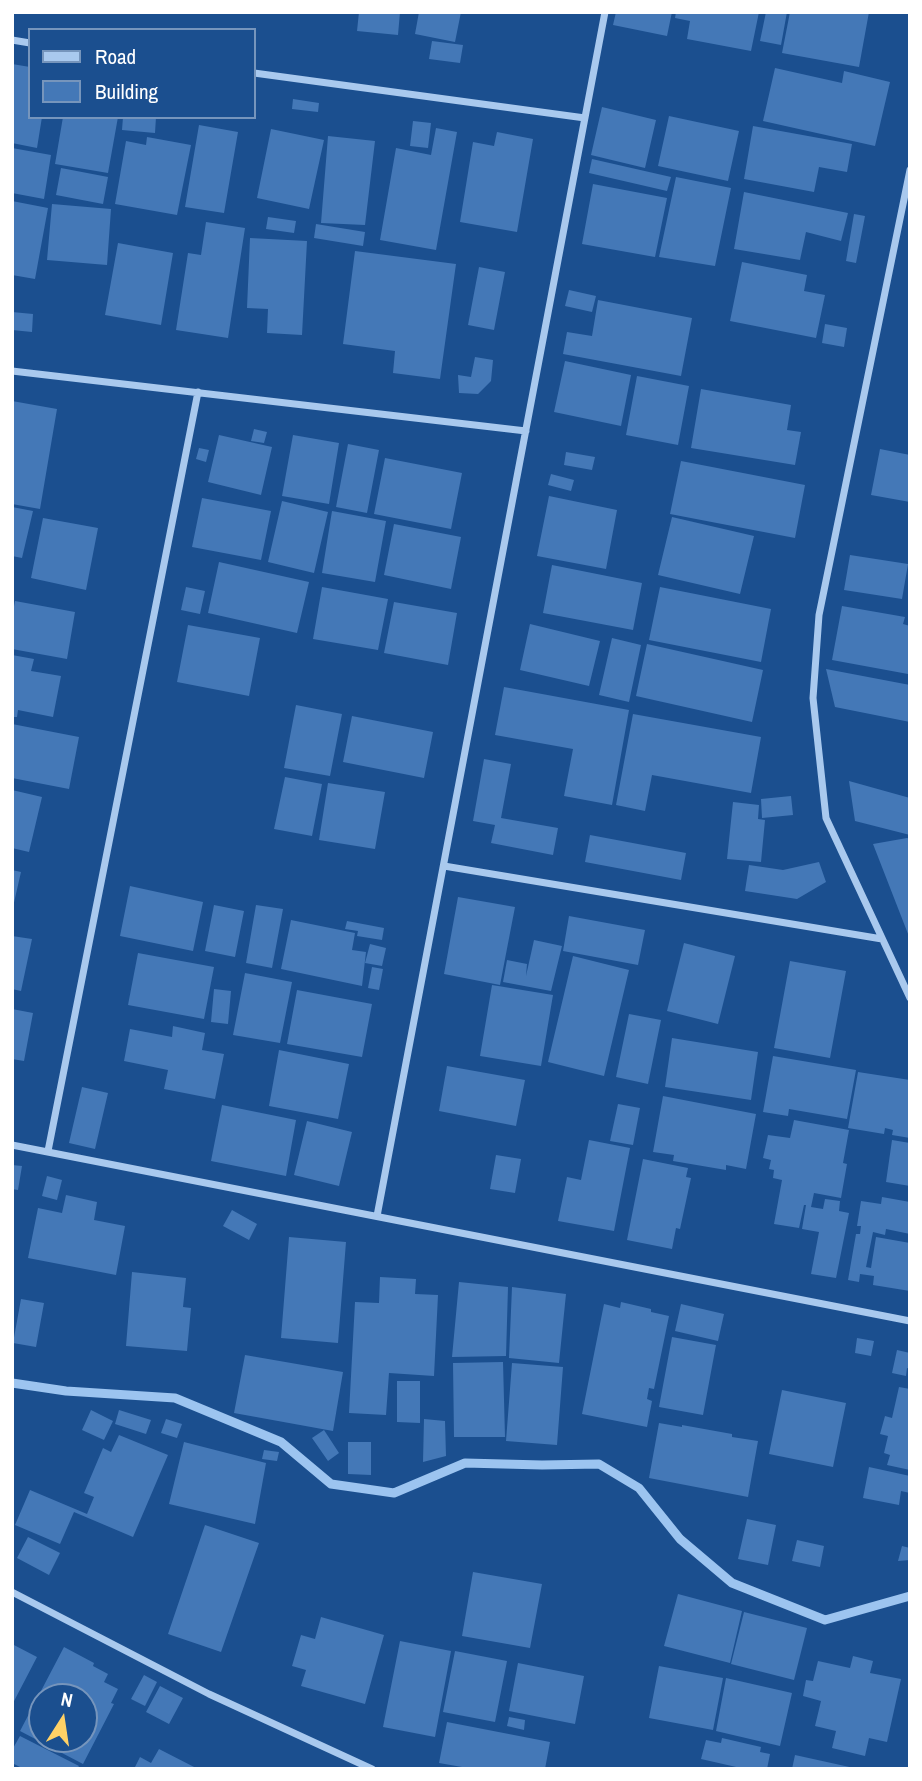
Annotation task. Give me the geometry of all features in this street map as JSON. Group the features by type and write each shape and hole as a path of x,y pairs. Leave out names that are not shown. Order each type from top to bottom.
{"street":[{"path":"377,1216 605,12"},
{"path":"256,73 584,118"},
{"path":"910,170 819,615 813,698 826,818 910,999"},
{"path":"12,371 526,432"},
{"path":"48,1151 198,393"},
{"path":"444,866 882,939"},
{"path":"12,1146 910,1321"},
{"path":"12,1592 209,1694 372,1769"}],"building":[{"path":"359,12 400,12 398,35 357,31"},
{"path":"419,12 461,12 455,42 415,34"},
{"path":"616,12 672,12 667,36 613,25"},
{"path":"676,12 759,12 751,51 687,39 690,21 675,18"},
{"path":"766,12 787,12 781,45 760,41"},
{"path":"790,12 869,12 859,67 782,53"},
{"path":"432,41 463,45 460,63 429,59"},
{"path":"12,64 28,67 28,119 42,119 37,148 12,143"},
{"path":"775,68 842,83 844,71 890,82 875,146 763,121"},
{"path":"293,99 319,103 318,112 292,109"},
{"path":"602,107 656,120 645,168 591,155"},
{"path":"669,116 739,131 728,181 658,166"},
{"path":"63,119 118,119 108,173 55,164"},
{"path":"123,119 156,119 155,133 122,130"},
{"path":"413,121 431,123 428,148 410,146"},
{"path":"199,125 238,132 224,213 185,207"},
{"path":"753,126 852,144 847,172 819,167 814,192 744,179"},
{"path":"436,128 457,132 436,250 380,240 396,148 431,155"},
{"path":"271,129 324,140 309,209 257,198"},
{"path":"497,132 533,139 517,232 460,222 473,142 494,146"},
{"path":"328,136 375,141 365,225 321,223"},
{"path":"147,137 191,145 177,215 115,204 126,141 146,145"},
{"path":"12,148 51,155 44,199 12,193"},
{"path":"592,159 671,177 667,191 589,173"},
{"path":"61,168 108,177 103,204 56,195"},
{"path":"676,177 731,188 715,266 659,257"},
{"path":"593,184 667,198 655,257 582,244"},
{"path":"744,192 848,213 841,241 806,232 800,260 734,249"},
{"path":"12,201 48,208 35,279 12,275"},
{"path":"52,204 111,209 107,265 47,260"},
{"path":"854,214 865,216 856,263 846,261"},
{"path":"268,217 296,221 294,233 266,229"},
{"path":"206,222 245,228 228,338 176,330 188,253 201,255"},
{"path":"316,224 365,232 363,246 314,238"},
{"path":"250,238 307,241 302,335 267,333 268,309 247,308"},
{"path":"118,243 173,253 161,325 105,315"},
{"path":"355,251 456,264 440,379 393,373 395,351 343,344"},
{"path":"742,262 807,275 804,291 825,295 816,338 730,321"},
{"path":"479,267 505,272 494,330 468,325"},
{"path":"569,290 596,296 592,312 565,306"},
{"path":"598,300 692,318 681,376 563,354 567,332 592,336"},
{"path":"12,312 33,314 32,332 12,330"},
{"path":"825,324 847,328 844,347 822,343"},
{"path":"475,357 493,360 491,381 478,394 459,393 458,375 471,377"},
{"path":"565,361 631,375 621,426 554,412"},
{"path":"637,376 689,386 678,445 626,435"},
{"path":"701,389 791,405 787,430 801,432 795,465 691,448"},
{"path":"12,401 57,409 40,509 12,504"},
{"path":"254,429 267,432 264,443 251,441"},
{"path":"219,435 272,447 261,495 208,482"},
{"path":"293,435 339,443 329,504 282,496"},
{"path":"348,444 379,450 367,513 336,507"},
{"path":"199,448 209,450 206,462 196,459"},
{"path":"880,449 910,455 910,502 871,495"},
{"path":"566,452 595,457 592,470 564,465"},
{"path":"385,458 462,473 451,529 374,514"},
{"path":"681,461 805,485 795,538 670,514"},
{"path":"551,474 574,480 571,491 548,485"},
{"path":"549,496 617,510 606,569 537,556"},
{"path":"202,498 271,511 261,560 192,547"},
{"path":"282,501 328,512 314,573 268,562"},
{"path":"12,507 33,511 22,558 12,556"},
{"path":"332,511 386,521 375,582 322,573"},
{"path":"672,517 754,536 740,594 658,575"},
{"path":"43,518 98,528 86,590 31,578"},
{"path":"394,524 461,537 451,589 384,575"},
{"path":"850,555 908,564 902,599 844,590"},
{"path":"219,562 309,582 297,633 208,613"},
{"path":"552,565 642,583 633,630 543,613"},
{"path":"186,587 205,591 200,614 181,610"},
{"path":"322,587 388,599 378,650 313,639"},
{"path":"660,587 771,609 761,662 649,640"},
{"path":"15,601 75,612 67,659 12,649"},
{"path":"394,602 457,613 448,665 384,653"},
{"path":"842,606 905,617 903,624 910,626 908,674 832,660"},
{"path":"530,624 600,641 589,686 520,670"},
{"path":"188,625 260,638 249,696 177,682"},
{"path":"612,638 641,645 629,702 599,695"},
{"path":"647,644 763,670 752,722 636,696"},
{"path":"12,655 34,659 31,671 61,676 53,717 18,710 17,717 12,717"},
{"path":"826,669 910,685 910,722 835,707"},
{"path":"504,687 629,710 612,805 564,796 573,749 495,735"},
{"path":"296,705 342,714 330,776 284,768"},
{"path":"633,714 761,737 751,793 652,775 645,811 616,805"},
{"path":"352,716 433,732 424,778 343,762"},
{"path":"12,724 79,737 69,789 12,778"},
{"path":"484,759 511,764 501,818 558,828 553,855 491,843 495,825 473,821"},
{"path":"285,777 322,784 312,836 274,829"},
{"path":"849,781 910,798 910,835 855,821"},
{"path":"328,783 385,792 375,849 319,840"},
{"path":"12,790 42,797 29,852 12,848"},
{"path":"791,796 793,815 762,818 761,799"},
{"path":"733,802 759,805 758,819 765,820 761,862 727,859"},
{"path":"590,835 686,853 681,880 585,862"},
{"path":"910,839 910,939 873,844"},
{"path":"819,862 826,882 797,899 745,891 749,865 783,870"},
{"path":"12,870 21,872 13,907 12,906"},
{"path":"130,886 203,902 193,951 120,936"},
{"path":"458,897 515,907 500,985 444,974"},
{"path":"214,905 244,911 235,957 205,951"},
{"path":"256,905 283,909 272,968 246,963"},
{"path":"569,916 645,930 638,965 563,951"},
{"path":"291,920 355,933 352,950 366,952 362,986 281,969"},
{"path":"347,921 384,928 382,940 357,936 358,931 345,929"},
{"path":"12,936 32,939 21,991 12,989"},
{"path":"534,940 562,946 551,991 503,982 507,960 527,964 526,976"},
{"path":"684,943 735,956 718,1024 667,1011"},
{"path":"370,944 386,948 382,966 365,963"},
{"path":"138,953 214,967 204,1019 128,1005"},
{"path":"573,956 629,970 604,1076 548,1062"},
{"path":"790,961 846,971 830,1058 774,1048"},
{"path":"372,967 383,969 379,990 368,988"},
{"path":"245,973 292,982 280,1043 233,1035"},
{"path":"492,985 553,995 541,1066 480,1056"},
{"path":"214,989 231,991 228,1024 211,1022"},
{"path":"297,990 372,1004 362,1057 287,1044"},
{"path":"12,1009 33,1013 24,1061 12,1059"},
{"path":"629,1014 661,1020 648,1084 616,1077"},
{"path":"173,1026 205,1033 202,1050 224,1054 215,1099 164,1089 168,1070 124,1061 130,1029 172,1037"},
{"path":"672,1038 758,1052 751,1100 665,1087"},
{"path":"279,1050 349,1064 338,1119 269,1106"},
{"path":"773,1056 856,1070 847,1119 789,1109 788,1116 763,1112"},
{"path":"447,1066 525,1080 516,1126 439,1111"},
{"path":"858,1072 910,1080 910,1138 892,1135 893,1130 885,1128 884,1134 848,1128"},
{"path":"82,1087 108,1093 95,1149 69,1143"},
{"path":"663,1096 756,1114 746,1169 726,1165 726,1170 673,1161 674,1155 653,1152"},
{"path":"618,1104 640,1108 633,1145 610,1141"},
{"path":"222,1105 296,1120 286,1176 211,1161"},
{"path":"794,1120 849,1130 843,1163 847,1164 841,1198 814,1193 811,1207 823,1209 825,1199 840,1201 839,1211 849,1213 836,1278 811,1274 819,1232 802,1229 806,1205 799,1228 774,1224 782,1180 773,1178 774,1170 769,1169 771,1160 763,1158 768,1135 790,1138"},
{"path":"307,1121 352,1132 339,1186 294,1175"},
{"path":"589,1140 630,1148 614,1231 558,1221 567,1177 581,1180"},
{"path":"892,1140 910,1143 910,1186 886,1182"},
{"path":"496,1155 521,1159 515,1193 490,1189"},
{"path":"643,1159 688,1168 686,1177 691,1178 680,1229 676,1228 672,1249 627,1240"},
{"path":"12,1165 22,1166 18,1190 12,1189"},
{"path":"47,1176 62,1180 57,1200 42,1196"},
{"path":"66,1195 97,1202 94,1220 125,1226 116,1275 28,1258 38,1208 62,1213"},
{"path":"882,1197 910,1202 910,1234 886,1229 885,1235 873,1232 866,1267 871,1268 876,1237 910,1243 910,1291 873,1285 874,1276 860,1274 859,1282 848,1280 856,1234 860,1234 861,1226 857,1226 861,1201 881,1204"},
{"path":"232,1210 257,1224 249,1240 223,1226"},
{"path":"289,1237 346,1242 338,1343 281,1338"},
{"path":"132,1272 186,1278 183,1307 191,1308 187,1351 126,1346"},
{"path":"380,1277 416,1279 415,1294 438,1295 434,1376 389,1373 386,1415 349,1413 355,1302 379,1303"},
{"path":"459,1282 508,1287 506,1356 452,1357"},
{"path":"512,1287 566,1294 559,1363 509,1358"},
{"path":"21,1299 44,1303 36,1347 13,1343"},
{"path":"621,1302 669,1316 654,1389 649,1388 647,1399 652,1401 647,1427 582,1414 604,1304 620,1308"},
{"path":"681,1304 724,1314 718,1341 675,1331"},
{"path":"672,1337 716,1345 703,1415 659,1407"},
{"path":"857,1338 874,1341 871,1356 855,1353"},
{"path":"897,1350 910,1353 910,1369 907,1368 906,1376 892,1373"},
{"path":"245,1355 343,1372 333,1431 234,1413"},
{"path":"503,1362 505,1437 454,1437 453,1363"},
{"path":"512,1363 563,1367 557,1445 506,1441"},
{"path":"397,1381 420,1381 420,1423 397,1422"},
{"path":"899,1387 910,1389 910,1470 887,1465 890,1455 884,1453 888,1436 880,1434 885,1416 892,1418"},
{"path":"782,1390 846,1403 833,1467 769,1454"},
{"path":"91,1410 113,1421 104,1440 82,1430"},
{"path":"119,1410 151,1420 146,1434 115,1424"},
{"path":"166,1419 182,1424 177,1438 161,1433"},
{"path":"424,1419 445,1421 446,1456 423,1462"},
{"path":"659,1423 732,1434 732,1437 758,1441 748,1497 649,1478"},
{"path":"324,1430 339,1453 328,1461 312,1438"},
{"path":"119,1435 168,1455 133,1537 74,1512 60,1544 15,1525 30,1490 87,1514 94,1497 84,1493 103,1448 111,1452"},
{"path":"184,1442 266,1463 255,1524 169,1504"},
{"path":"348,1442 371,1442 371,1475 348,1474"},
{"path":"264,1450 279,1452 277,1461 262,1459"},
{"path":"869,1467 910,1476 910,1493 901,1491 899,1505 863,1498"},
{"path":"747,1519 776,1525 768,1565 738,1559"},
{"path":"205,1525 259,1543 221,1652 168,1634"},
{"path":"28,1537 60,1553 49,1575 17,1558"},
{"path":"797,1540 824,1546 820,1567 792,1561"},
{"path":"902,1546 910,1548 910,1560 898,1561"},
{"path":"473,1572 542,1584 530,1648 462,1636"},
{"path":"678,1594 742,1611 730,1663 664,1646"},
{"path":"744,1612 807,1628 794,1680 731,1664"},
{"path":"321,1617 384,1635 365,1704 301,1686 306,1670 292,1666 301,1635 315,1639"},
{"path":"400,1641 451,1651 435,1737 383,1727"},
{"path":"12,1644 37,1657 12,1705"},
{"path":"64,1647 108,1674 104,1682 118,1689 111,1703 114,1704 98,1735 98,1683 45,1683"},
{"path":"455,1651 507,1661 495,1722 443,1712"},
{"path":"853,1656 873,1661 870,1673 901,1679 887,1742 869,1738 865,1756 832,1748 836,1731 815,1726 821,1701 803,1696 806,1680 813,1681 818,1661 850,1668"},
{"path":"518,1663 584,1676 575,1724 509,1711"},
{"path":"659,1666 723,1678 713,1730 649,1718"},
{"path":"144,1675 157,1682 145,1706 131,1699"},
{"path":"726,1678 792,1693 780,1746 716,1731"},
{"path":"160,1686 183,1698 169,1724 146,1712"},
{"path":"28,1716 28,1735 20,1731"},
{"path":"509,1717 525,1720 524,1730 507,1726"},
{"path":"447,1722 550,1742 545,1769 461,1769 462,1767 439,1763"},
{"path":"20,1736 28,1740 28,1753 53,1753 79,1766 77,1769 24,1769 12,1763 12,1750"},
{"path":"722,1738 761,1747 760,1752 770,1754 767,1769 745,1769 701,1759 706,1740 721,1743"},
{"path":"159,1749 198,1769 134,1769 140,1757 151,1763"},
{"path":"62,1753 89,1753 83,1764"},
{"path":"795,1755 854,1768 854,1769 792,1769"}],"waterway":[{"path":"12,1383 66,1391 175,1398 281,1442 331,1484 394,1493 465,1463 599,1464 639,1488 680,1539 732,1583 825,1620 910,1596"}]}
